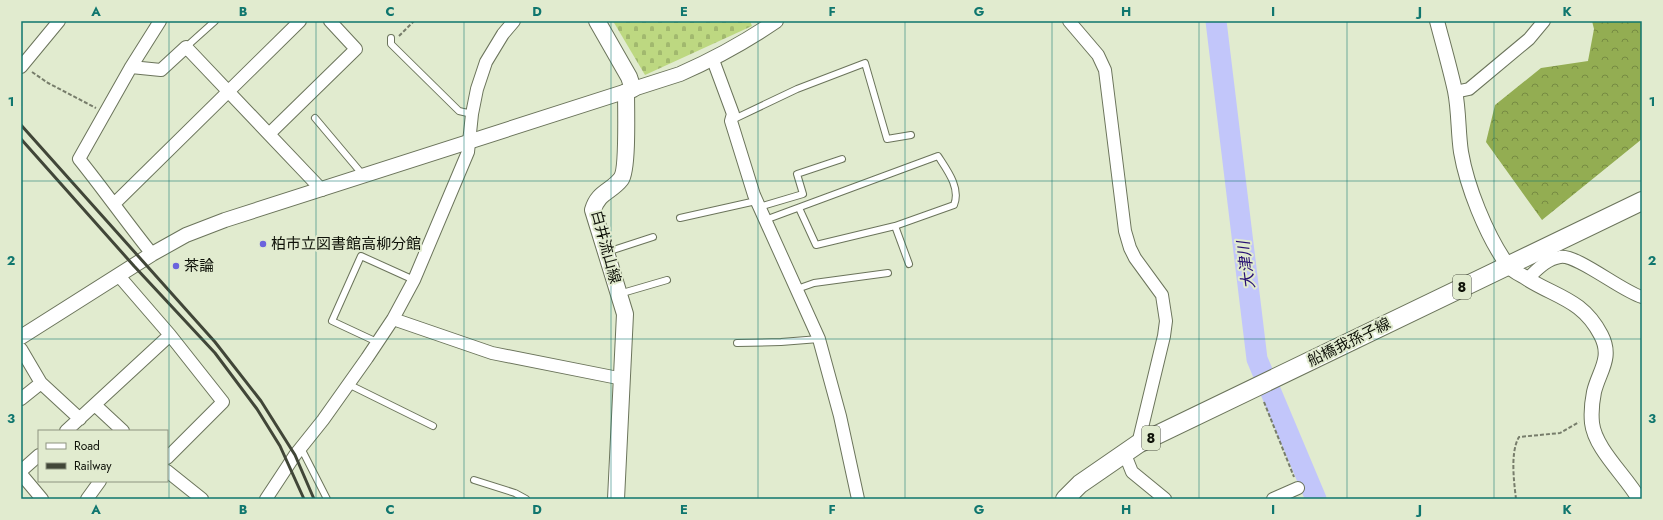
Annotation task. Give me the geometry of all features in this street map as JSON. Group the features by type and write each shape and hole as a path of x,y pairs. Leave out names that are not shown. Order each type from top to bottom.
{"main road":[{"name":"白井流山線","path":"597,21 629,77 633,89 626,92 625,166 622,178 596,200 593,210 625,314 616,499"},
{"name":"船橋我孫子線","path":"1065,499 1080,484 1131,448 1642,201"}],"street":[{"path":"22,66 59,21"},
{"path":"152,254 120,215 115,203 79,159 130,67 160,21"},
{"path":"115,203 300,21"},
{"path":"269,134 356,49 330,21"},
{"path":"266,499 393,319 414,280 468,152 472,114 477,89 486,62 503,34 514,21"},
{"path":"21,337 152,254 186,235 225,220 680,74 713,60 776,21"},
{"path":"1069,21 1098,55 1105,70 1125,231 1130,248 1162,294 1165,308 1166,321 1164,336 1131,448 1132,472 1165,499"},
{"path":"1437,21 1455,92 1461,152 1469,183 1487,227 1507,265 1527,279 1575,303 1593,322 1601,336 1606,347 1605,364 1594,392 1592,424 1602,447 1631,484 1639,499"},
{"path":"1455,92 1469,89 1530,39 1544,21"},
{"path":"130,67 161,70 186,47 227,92 322,190"},
{"path":"713,60 733,114 731,121 758,204 819,339 840,416 858,499"},
{"path":"1527,279 1547,261 1560,257 1570,258 1618,286 1642,297"},
{"path":"119,276 170,335 223,402 168,457"},
{"path":"393,319 492,353 622,379"},
{"path":"67,430 170,335"},
{"path":"21,350 41,383 80,419"},
{"path":"21,399 41,383"},
{"path":"95,405 122,430"},
{"path":"38,456 21,473 42,499"},
{"path":"168,472 202,499"},
{"path":"87,499 99,482"},
{"path":"1273,499 1298,488"}],"lane":[{"path":"186,47 215,21"},
{"path":"391,41 459,112 472,114"},
{"path":"731,121 797,89 865,63 887,139 912,134"},
{"path":"315,118 364,176"},
{"path":"765,220 938,156 953,180 956,199 954,205 895,226 816,245 799,208"},
{"path":"680,218 803,194 797,174 842,159"},
{"path":"895,226 909,264"},
{"path":"605,252 653,237"},
{"path":"377,342 332,321 361,256 414,280"},
{"path":"797,289 814,283 888,273"},
{"path":"620,294 667,280"},
{"path":"737,343 819,339"},
{"path":"348,384 433,426"},
{"path":"301,448 327,499"},
{"path":"474,480 515,493 526,499"}],"path":[{"path":"391,41 414,21"},
{"path":"22,66 48,83 105,112"},
{"path":"1264,402 1298,488"},
{"path":"1516,499 1514,471 1516,443 1519,437 1567,431 1592,413"}],"green space":[{"path":"613,21 750,21 752,26 645,75"},
{"path":"1592,21 1642,21 1642,139 1542,220 1486,142 1495,105 1541,68 1588,61 1594,29"}],"waterway":[{"name":"大津川","path":"1216,21 1257,359 1316,499"}],"railway":[{"path":"21,125 215,342 261,401 295,455 314,499"},
{"path":"21,139 134,266 215,353 257,409 280,446 304,499"}],"place":[{"name":"柏市立図書館高柳分館","path":"263,244"},
{"name":"茶論","path":"176,266"}]}
